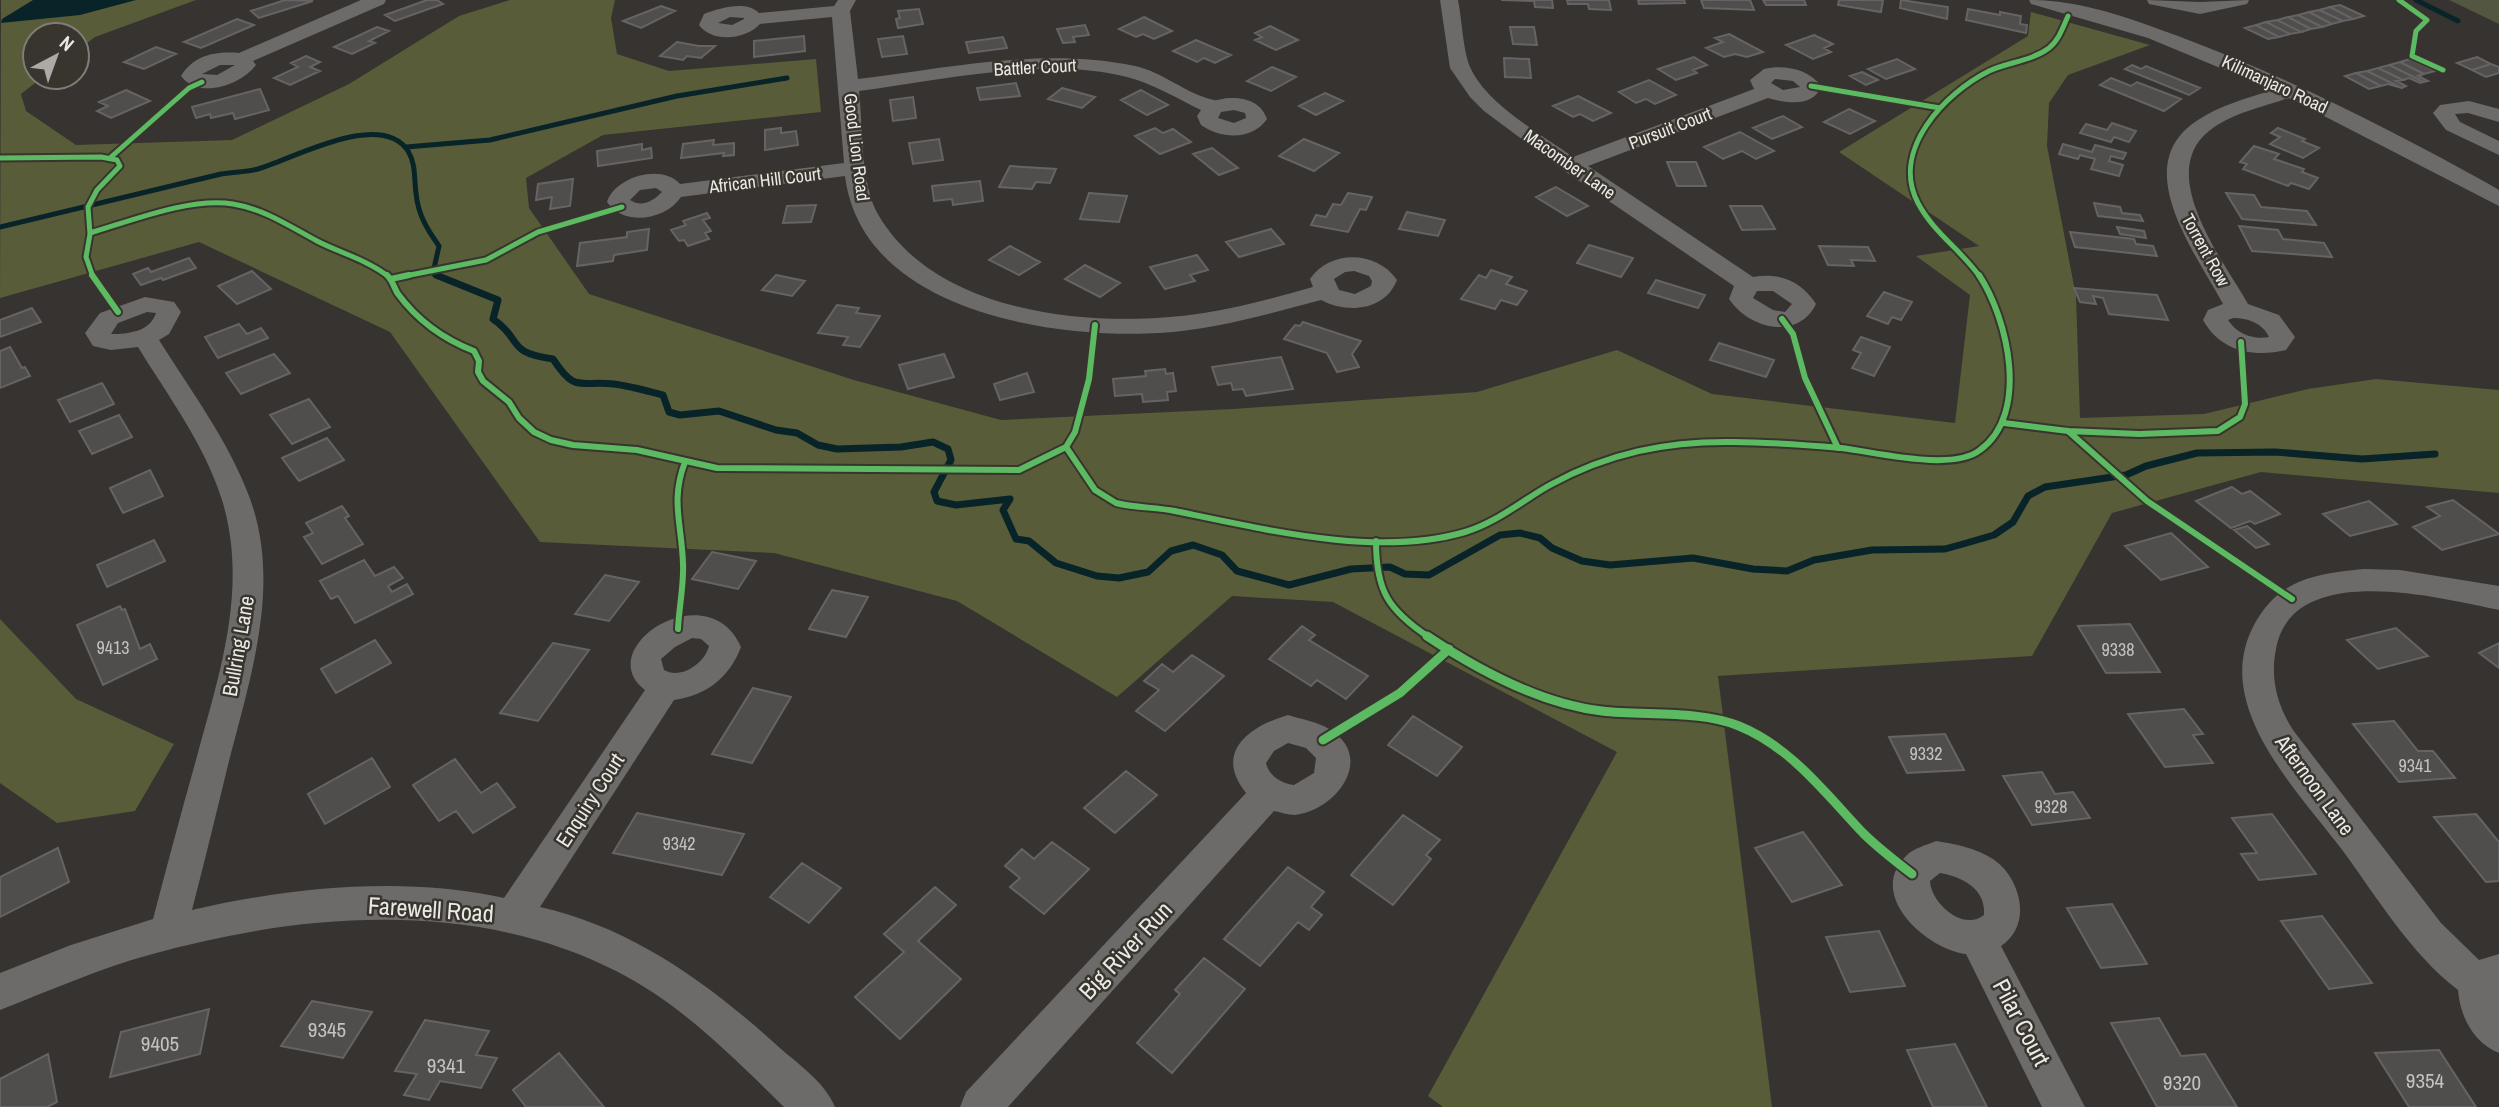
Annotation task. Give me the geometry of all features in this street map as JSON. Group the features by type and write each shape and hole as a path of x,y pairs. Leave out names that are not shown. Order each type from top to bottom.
{"street":[{"path":"241,59 377,0"},
{"name":"Macomber Lane","path":"1449,0 1456,56 1467,80 1510,122 1749,285"},
{"name":"Kilimanjaro Road","path":"2038,0 2109,8 2291,91 2447,168 2499,199"},
{"path":"2156,0 2200,8 2240,0"},
{"path":"754,19 844,6"},
{"name":"Good Lion Road","path":"844,6 856,168 866,215 904,264 962,297 1022,315 1095,325 1167,325 1225,316 1326,291"},
{"name":"Battler Court","path":"849,86 1035,63 1089,64 1135,72 1214,108"},
{"name":"Pursuit Court","path":"1571,165 1768,91"},
{"name":"Torrent Row","path":"2239,310 2183,209 2177,191 2176,159 2201,126 2230,111 2291,91"},
{"path":"2499,116 2469,107 2446,109 2443,113 2454,127 2499,151"},
{"path":"2447,168 2499,151"},
{"name":"African Hill Court","path":"674,191 856,168"},
{"name":"Bullring Lane","path":"144,337 225,470 246,533 250,573 247,616 236,674 168,932"},
{"name":"Afternoon Lane","path":"2499,598 2415,583 2375,579 2340,581 2313,588 2292,599 2275,615 2264,635 2257,658 2259,685 2266,713 2286,750 2428,935 2453,963 2489,977 2476,999 2489,1025 2499,1034"},
{"name":"Enquiry Court","path":"514,915 666,685"},
{"name":"Big River Run","path":"981,1107 1268,793"},
{"name":"Farewell Road","path":"0,992 97,953 168,932 247,915 381,903 448,905 514,915 581,937 628,957 674,986 717,1019 814,1107"},
{"name":"Pilar Court","path":"1977,937 2064,1107"}],"green space":[{"path":"1,0 196,0 91,40 91,21 21,21 21,91 25,91 21,94 26,111 76,145 232,140 349,84 459,16 510,0 615,0 611,18 617,54 669,71 816,59 821,112 603,135 526,178 529,208 589,294 854,380 1001,420 1233,409 1477,392 1617,350 1712,394 1955,423 1970,295 1916,256 1979,246 1839,152 2028,36 2031,12 2150,45 2068,75 2049,103 2047,146 2076,296 2080,418 2204,414 2308,389 2376,379 2499,390 2499,493 2261,472 2112,513 2032,656 1718,676 1772,1107 1443,1107 1428,1096 1617,752 1333,602 1232,596 1117,697 957,601 774,553 540,542 390,332 199,242 0,298"},
{"path":"2449,0 2499,0 2499,24"},
{"path":"0,619 76,699 174,744 135,811 57,823 0,783"}],"water":[{"path":"33,0 136,0 80,15 1,23 2,19"}],"building":[{"path":"285,0 313,1 259,18 251,11"},
{"path":"427,0 437,0 443,4 395,21 385,15"},
{"path":"1501,0 1552,0 1553,8 1535,7 1534,1"},
{"path":"1567,0 1609,0 1611,10 1589,9 1588,4 1568,4"},
{"path":"1638,0 1684,0 1685,3 1639,4"},
{"path":"1701,0 1750,0 1754,10 1704,8"},
{"path":"1763,0 1804,0 1806,5 1766,5"},
{"path":"1839,0 1883,0 1881,12 1838,5"},
{"path":"1901,0 1948,7 1947,19 1900,8"},
{"path":"2340,5 2364,16 2353,19 2330,7"},
{"path":"661,6 675,11 641,28 623,21"},
{"path":"2330,7 2353,19 2343,21 2319,10"},
{"path":"919,9 923,24 898,28 898,11"},
{"path":"1968,9 2021,16 2020,24 2027,25 2026,33 1966,20"},
{"path":"2319,10 2343,21 2332,24 2309,12"},
{"path":"2309,12 2332,24 2322,27 2298,15"},
{"path":"2298,15 2322,27 2311,29 2288,17"},
{"path":"1144,17 1172,31 1154,39 1143,34 1136,37 1119,29"},
{"path":"2288,17 2311,29 2301,32 2277,20"},
{"path":"237,19 254,25 201,48 184,42"},
{"path":"2277,20 2301,32 2290,34 2266,22"},
{"path":"2266,22 2290,34 2279,37 2256,25"},
{"path":"1085,25 1089,35 1073,37 1075,42 1063,43 1057,29"},
{"path":"2256,25 2279,37 2268,39 2245,28"},
{"path":"1270,26 1298,40 1276,50 1255,40 1262,37 1255,33"},
{"path":"377,27 389,31 369,41 375,43 352,54 334,47"},
{"path":"1510,27 1534,27 1537,45 1513,44"},
{"path":"1729,34 1763,52 1747,57 1735,54 1724,57 1706,48 1723,42 1715,38"},
{"path":"1814,35 1833,44 1824,48 1831,52 1813,59 1786,45"},
{"path":"804,36 805,51 754,57 754,41"},
{"path":"903,36 907,54 882,57 878,39"},
{"path":"1003,37 1007,48 969,53 966,42"},
{"path":"1196,40 1231,55 1215,63 1204,58 1197,62 1173,51"},
{"path":"677,42 715,46 701,58 687,56 683,60 660,56"},
{"path":"156,47 176,54 144,69 124,62"},
{"path":"306,56 320,62 310,67 320,71 290,85 274,78 298,67 291,63"},
{"path":"1694,57 1707,65 1693,70 1697,73 1676,80 1658,69"},
{"path":"2477,57 2491,64 2472,70 2457,63"},
{"path":"1504,58 1529,59 1531,78 1505,77"},
{"path":"1897,59 1915,69 1886,79 1868,69"},
{"path":"2410,59 2435,71 2424,74 2400,62"},
{"path":"2400,62 2424,74 2418,76 2428,81 2424,82 2389,65"},
{"path":"2491,64 2499,67 2499,73 2486,77 2472,70"},
{"path":"2132,65 2141,69 2146,66 2200,88 2189,95 2125,69"},
{"path":"2389,65 2424,82 2409,78 2403,80 2378,68"},
{"path":"1272,67 1296,77 1271,91 1247,81"},
{"path":"2378,68 2403,80 2396,81 2406,86 2402,88 2367,71"},
{"path":"2367,71 2402,88 2388,84 2381,86 2356,73"},
{"path":"1862,72 1878,80 1866,85 1850,76"},
{"path":"2356,73 2381,86 2369,89 2345,76"},
{"path":"2111,78 2131,86 2137,82 2181,99 2164,111 2100,85"},
{"path":"1649,80 1676,95 1655,104 1646,99 1636,103 1619,92"},
{"path":"1016,83 1020,96 980,100 977,88"},
{"path":"1062,88 1095,97 1082,108 1048,99"},
{"path":"260,89 269,110 235,119 233,113 196,118 192,107"},
{"path":"126,90 150,101 111,118 97,111 108,106 99,102"},
{"path":"1141,90 1168,105 1147,115 1121,100"},
{"path":"1325,93 1343,101 1316,115 1299,106"},
{"path":"1578,96 1611,113 1593,121 1580,114 1573,117 1553,106"},
{"path":"913,97 916,118 893,121 890,100"},
{"path":"1849,109 1875,121 1850,134 1824,122"},
{"path":"1783,116 1802,127 1772,139 1753,128"},
{"path":"2112,123 2136,131 2129,142 2114,137 2111,142 2080,133 2086,124 2107,130"},
{"path":"781,128 781,133 796,131 798,145 765,150 765,130"},
{"path":"1155,128 1163,133 1173,129 1191,142 1160,154 1135,136"},
{"path":"2278,128 2319,148 2303,158 2270,144 2280,137 2271,133"},
{"path":"1740,132 1774,151 1756,159 1742,151 1723,159 1704,147"},
{"path":"939,139 943,160 913,164 909,143"},
{"path":"1304,139 1339,153 1314,171 1279,156"},
{"path":"714,140 713,145 734,143 734,155 723,156 724,153 681,158 683,144"},
{"path":"642,144 642,150 651,148 652,158 598,166 597,151"},
{"path":"2063,144 2092,152 2095,145 2126,153 2123,159 2111,156 2109,161 2123,165 2119,176 2091,169 2095,159 2080,155 2078,159 2059,154"},
{"path":"2254,146 2279,154 2274,159 2304,169 2302,172 2318,178 2309,189 2291,183 2288,186 2243,169 2247,164 2240,162"},
{"path":"1212,148 1238,168 1219,175 1193,154"},
{"path":"1667,162 1696,162 1706,186 1677,186"},
{"path":"1010,166 1056,169 1050,183 1036,182 1032,189 999,187"},
{"path":"573,179 570,206 550,209 552,197 536,200 538,184"},
{"path":"980,181 983,201 953,205 952,199 934,201 932,186"},
{"path":"1556,187 1588,206 1567,216 1536,197"},
{"path":"1089,193 1127,196 1119,222 1080,219"},
{"path":"1348,193 1372,197 1366,210 1360,209 1348,232 1311,225 1316,215 1326,217 1333,204 1341,205"},
{"path":"2226,193 2254,195 2261,207 2307,211 2316,225 2242,219"},
{"path":"2094,203 2120,207 2122,213 2140,215 2143,221 2098,216"},
{"path":"816,205 811,222 783,223 787,206"},
{"path":"1730,206 1762,206 1775,229 1742,230"},
{"path":"1407,212 1445,220 1438,236 1399,229"},
{"path":"707,213 710,218 703,220 711,231 705,233 709,239 688,246 684,240 679,241 671,230 686,225 683,221"},
{"path":"2239,226 2278,230 2283,239 2324,243 2332,257 2252,251"},
{"path":"2117,227 2144,231 2146,238 2120,234"},
{"path":"649,229 647,250 614,255 613,261 577,266 580,243 627,237 627,232"},
{"path":"1271,229 1284,244 1239,257 1226,242"},
{"path":"2070,232 2134,239 2136,244 2153,246 2157,256 2075,247"},
{"path":"1589,245 1633,258 1621,277 1577,263"},
{"path":"1010,246 1040,262 1019,275 989,260"},
{"path":"1819,246 1868,247 1875,261 1851,260 1854,266 1828,265"},
{"path":"1197,255 1208,270 1190,275 1195,281 1165,289 1150,267"},
{"path":"189,258 196,268 163,280 161,278 141,285 133,274 148,268 151,272"},
{"path":"1085,265 1120,283 1100,297 1065,279"},
{"path":"1491,270 1512,277 1506,284 1527,291 1517,305 1501,300 1495,309 1461,299 1479,275 1486,278"},
{"path":"252,271 271,289 237,304 218,286"},
{"path":"776,275 805,281 792,296 762,290"},
{"path":"1656,280 1705,295 1698,308 1648,293"},
{"path":"2074,288 2157,295 2168,320 2109,314 2103,298 2093,296 2096,304 2080,302"},
{"path":"1884,292 1912,302 1901,320 1892,317 1888,324 1867,316"},
{"path":"837,305 859,308 856,313 880,316 860,347 843,345 848,337 818,333"},
{"path":"32,308 41,322 0,337 0,320"},
{"path":"1303,322 1361,341 1352,354 1359,367 1337,372 1327,353 1284,339 1295,325 1300,326"},
{"path":"239,324 247,334 261,328 268,338 218,358 205,337"},
{"path":"1861,337 1890,347 1874,376 1852,368 1861,353 1853,350"},
{"path":"1719,343 1774,360 1766,377 1710,360"},
{"path":"10,347 30,376 0,388 0,351"},
{"path":"274,354 290,373 241,394 226,373"},
{"path":"944,354 954,377 908,389 899,365"},
{"path":"1281,357 1293,389 1246,396 1243,389 1233,390 1231,383 1218,385 1212,367"},
{"path":"1165,369 1166,374 1173,373 1176,391 1167,392 1168,400 1143,402 1142,394 1115,396 1113,379 1146,376 1145,371"},
{"path":"1027,373 1034,392 1000,400 994,384"},
{"path":"102,383 114,404 70,422 58,400"},
{"path":"309,399 330,427 292,444 270,415"},
{"path":"119,415 132,437 92,454 79,431"},
{"path":"327,438 344,460 299,481 282,458"},
{"path":"150,470 163,496 123,513 110,488"},
{"path":"2232,487 2242,494 2250,491 2280,514 2255,524 2250,521 2231,528 2196,501"},
{"path":"2453,500 2499,534 2442,550 2413,527 2440,516 2427,507"},
{"path":"2369,501 2397,524 2350,536 2323,514"},
{"path":"342,506 349,516 345,518 363,544 322,564 304,537 313,533 306,523"},
{"path":"2247,526 2269,544 2256,548 2234,530"},
{"path":"2171,533 2208,567 2161,580 2125,546"},
{"path":"154,540 165,561 107,587 97,565"},
{"path":"712,552 756,561 738,589 692,579"},
{"path":"364,560 375,576 394,567 403,578 388,586 392,592 407,584 413,594 355,623 338,596 331,599 320,581"},
{"path":"605,575 639,582 609,621 575,614"},
{"path":"832,590 868,597 846,637 809,629"},
{"path":"120,606 122,610 125,609 140,649 150,644 157,659 103,685 77,625"},
{"path":"2130,624 2160,672 2106,673 2078,626"},
{"path":"1302,626 1315,635 1309,640 1368,676 1346,699 1317,680 1311,686 1269,659"},
{"path":"2396,628 2428,656 2378,669 2347,640"},
{"path":"375,640 391,663 336,693 321,669"},
{"path":"553,643 589,650 538,721 500,713"},
{"path":"2499,643 2499,668 2479,653"},
{"path":"1192,655 1224,676 1165,731 1136,711 1159,690 1144,681 1162,664 1173,672"},
{"path":"753,688 791,697 752,763 712,754"},
{"path":"2184,709 2203,734 2193,735 2213,763 2165,767 2128,714"},
{"path":"1413,716 1462,747 1437,776 1388,745"},
{"path":"2394,721 2418,751 2433,751 2455,778 2399,782 2353,724"},
{"path":"1945,734 1964,770 1907,773 1889,737"},
{"path":"372,758 390,787 325,824 308,794"},
{"path":"455,759 481,793 497,783 515,807 473,833 456,811 439,821 413,785"},
{"path":"1126,771 1157,795 1115,833 1084,808"},
{"path":"2042,772 2055,794 2073,792 2090,818 2032,825 2003,776"},
{"path":"637,813 744,834 722,875 613,853"},
{"path":"2272,814 2316,874 2259,880 2241,854 2257,853 2232,818"},
{"path":"2476,814 2499,842 2499,881 2486,882 2434,817"},
{"path":"1403,815 1440,840 1426,855 1431,859 1393,905 1351,875"},
{"path":"1803,832 1842,885 1792,902 1755,848"},
{"path":"1052,842 1089,869 1044,914 1010,887 1020,878 1005,866 1022,849 1034,859"},
{"path":"58,848 69,882 0,917 0,877"},
{"path":"802,863 841,888 809,923 770,897"},
{"path":"1288,867 1324,892 1311,907 1322,915 1309,930 1298,922 1260,966 1224,939"},
{"path":"935,887 956,905 918,941 961,979 900,1039 855,997 904,952 884,934"},
{"path":"2112,904 2147,964 2101,968 2067,908"},
{"path":"2322,916 2372,983 2329,989 2281,921"},
{"path":"1879,931 1905,986 1850,992 1826,937"},
{"path":"1204,958 1245,989 1172,1073 1137,1043 1180,994 1175,990"},
{"path":"312,1001 372,1012 343,1058 281,1046"},
{"path":"209,1009 200,1054 110,1077 121,1032"},
{"path":"2159,1018 2181,1056 2205,1054 2237,1107 2157,1107 2111,1023"},
{"path":"425,1020 489,1031 476,1055 497,1058 481,1088 440,1081 429,1100 404,1095 417,1074 395,1071"},
{"path":"1955,1044 1987,1107 1933,1107 1907,1050"},
{"path":"2439,1050 2476,1107 2409,1107 2375,1053"},
{"path":"559,1053 604,1107 526,1107 513,1090"},
{"path":"48,1054 57,1102 47,1107 0,1107 0,1079"}],"waterway":[{"path":"2416,0 2458,21"},
{"path":"406,147 490,140 677,96 787,78"},
{"path":"0,227 221,174 258,169 336,140 378,135 395,139 411,156 421,215 439,246 433,273 436,275"},
{"path":"436,275 498,300 493,319 509,333 516,344 527,353 553,359 573,381 585,384 614,384 645,390 663,395 669,412 680,415 719,411 776,430 797,433 818,445 837,449 901,447 933,442 948,449 951,460 934,492 937,501 956,505 1010,499 1003,510 1016,539 1029,541 1056,563 1097,576 1119,578 1148,572 1171,551 1193,545 1222,555 1237,571 1289,585 1351,569 1390,567 1405,574 1429,575 1500,535 1520,533 1540,538 1552,548 1582,561 1610,565 1693,558 1753,569 1787,571 1814,560 1872,550 1945,549 1963,544 1994,535 2013,522 2028,496 2045,487 2126,475 2146,466 2197,453 2275,452 2362,459 2435,454"}],"cycle path":[{"path":"2399,0 2427,20 2416,31 2412,56 2443,70"},
{"path":"1066,447 1095,490 1116,503 1317,536 1396,541 1432,539 1474,529 1585,467 1655,446 1756,442 1923,458 1973,455 1994,438 2006,415 2008,372 2005,340 1996,308 1981,279 1926,216 1919,204 1913,192 1912,162 1924,129 1948,100 1992,70 2049,48 2058,38 2068,16"},
{"path":"111,157 189,88 202,82"},
{"path":"1811,86 1940,108"},
{"path":"0,158 101,157 117,160 120,166 97,190 89,203 90,234 86,257 98,286 118,312"},
{"path":"90,233 179,208 211,203 233,204 282,220 317,241 379,269 391,279 397,293 430,328 447,340 474,351 479,361 478,372 483,381 509,402 519,418 534,432 551,440 573,445 637,450 717,468 1019,470 1066,447 1075,432 1089,379 1095,325"},
{"path":"391,279 486,260 538,232 622,207"},
{"path":"1782,319 1793,334 1805,378 1838,448"},
{"path":"2004,423 2068,431 2139,434 2218,431 2240,417 2245,404 2241,342"},
{"path":"2068,431 2093,456 2147,501 2292,599"},
{"path":"678,629 683,564 675,502 679,477 685,462"},
{"path":"1376,541 1378,578 1385,598 1400,615 1448,650 1538,694 1587,709 1698,718 1740,726 1762,737 1799,766 1865,835 1912,874"},
{"path":"1323,740 1400,693 1449,649"}]}
